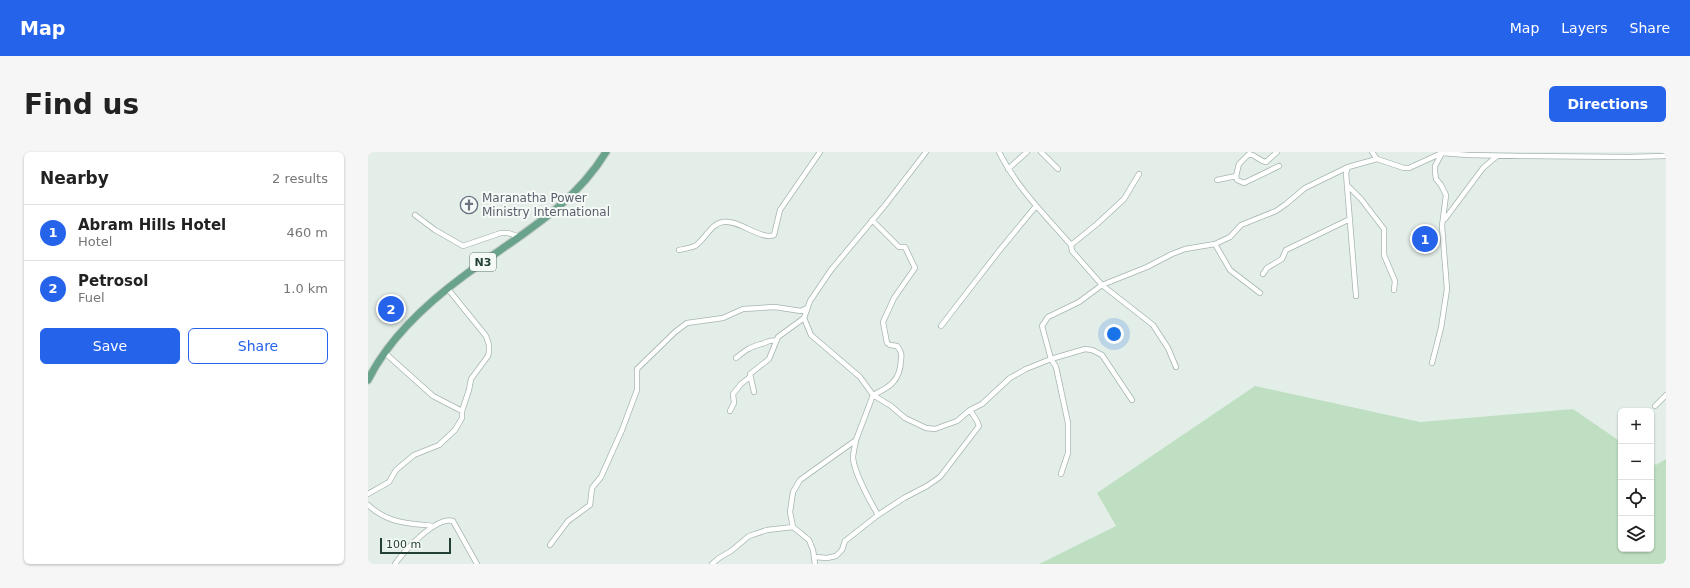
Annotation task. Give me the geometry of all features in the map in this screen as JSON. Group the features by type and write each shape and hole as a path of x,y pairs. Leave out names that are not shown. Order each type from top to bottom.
{"main road":[{"name":"N3","path":"368,380 385,353 414,319 464,276 553,212 577,189 599,164 606,152"}],"street":[{"path":"679,250 695,246 716,225 722,222 733,223 768,236 774,235 777,220 785,202 820,152"},
{"path":"926,152 831,270 815,293 806,308 804,318 811,335 860,377 873,395 891,406 905,418 930,429 941,427 957,421 970,410 982,404 1010,378 1026,369 1051,359 1085,349 1092,350 1102,355 1132,400"},
{"path":"999,152 1008,169 1036,206 1071,245 1072,251 1102,285 1153,325 1168,348 1176,366"},
{"path":"1008,169 1028,152"},
{"path":"1041,152 1058,169"},
{"path":"1277,152 1266,162 1261,161 1249,154 1239,164 1236,176 1237,180 1244,183 1279,166"},
{"path":"1372,152 1378,159 1404,168 1409,168 1442,153 1497,156 1628,157 1647,154 1666,156"},
{"path":"1432,363 1442,328 1447,289 1443,246 1443,222 1446,195 1436,179 1434,172 1435,166 1442,153"},
{"path":"1443,222 1483,168 1497,156"},
{"path":"1061,474 1068,453 1068,423 1056,367 1051,359 1042,326 1048,317 1079,302 1102,285 1147,267 1172,254 1185,249 1214,244 1230,237 1241,225 1276,211 1305,188 1348,167 1378,159"},
{"path":"1348,167 1346,173 1356,296"},
{"path":"1340,171 1346,173"},
{"path":"1071,245 1124,199 1139,174"},
{"path":"1217,180 1236,176"},
{"path":"1347,185 1361,199 1384,229 1384,255 1394,281 1394,290"},
{"path":"941,326 998,251 1036,206"},
{"path":"415,215 435,230 463,246 501,233 508,233 520,237"},
{"path":"1263,274 1267,268 1282,259 1286,250 1350,219"},
{"path":"872,220 899,246 905,247 915,268 894,298 883,322 887,343 897,346 902,355 901,367 893,383 886,389 873,395 856,440 853,457 860,478 878,516"},
{"path":"1214,244 1230,270 1260,293"},
{"path":"368,494 389,482 396,470 414,455 439,445 455,430 462,418 462,411 471,379 488,356 489,345 486,336 448,289"},
{"path":"550,545 568,521 590,505 592,488 601,477 622,430 637,390 637,369 675,332 687,323 723,318 743,309 775,307 800,311 806,308"},
{"path":"754,392 750,377 752,371 769,359 776,341 784,332 804,318"},
{"path":"736,358 753,346 762,344 768,340 776,341"},
{"path":"385,353 433,396 462,411"},
{"path":"730,411 734,403 733,394 741,384 750,377"},
{"path":"1655,406 1666,395"},
{"path":"815,557 827,558 836,556 842,550 846,541 878,516 904,498 940,477 979,426 970,410"},
{"path":"815,564 815,557 809,540 793,527 790,512 791,499 796,485 800,480 818,469 856,440"},
{"path":"368,505 382,516 391,520 434,526"},
{"path":"395,564 409,548 434,526 449,520 453,521 477,564"},
{"path":"712,564 719,558 731,552 749,536 767,530 793,527"}],"green space":[{"path":"1255,386 1420,422 1573,409 1618,440 1618,552 1654,552 1654,464 1656,465 1666,459 1666,564 1039,564 1116,526 1097,493"}],"place":[{"name":"Maranatha Power Ministry International","path":"469,205"},
{"name":"Abram Hills Hotel","path":"1425,239"},
{"name":"Petrosol","path":"391,309"}]}
